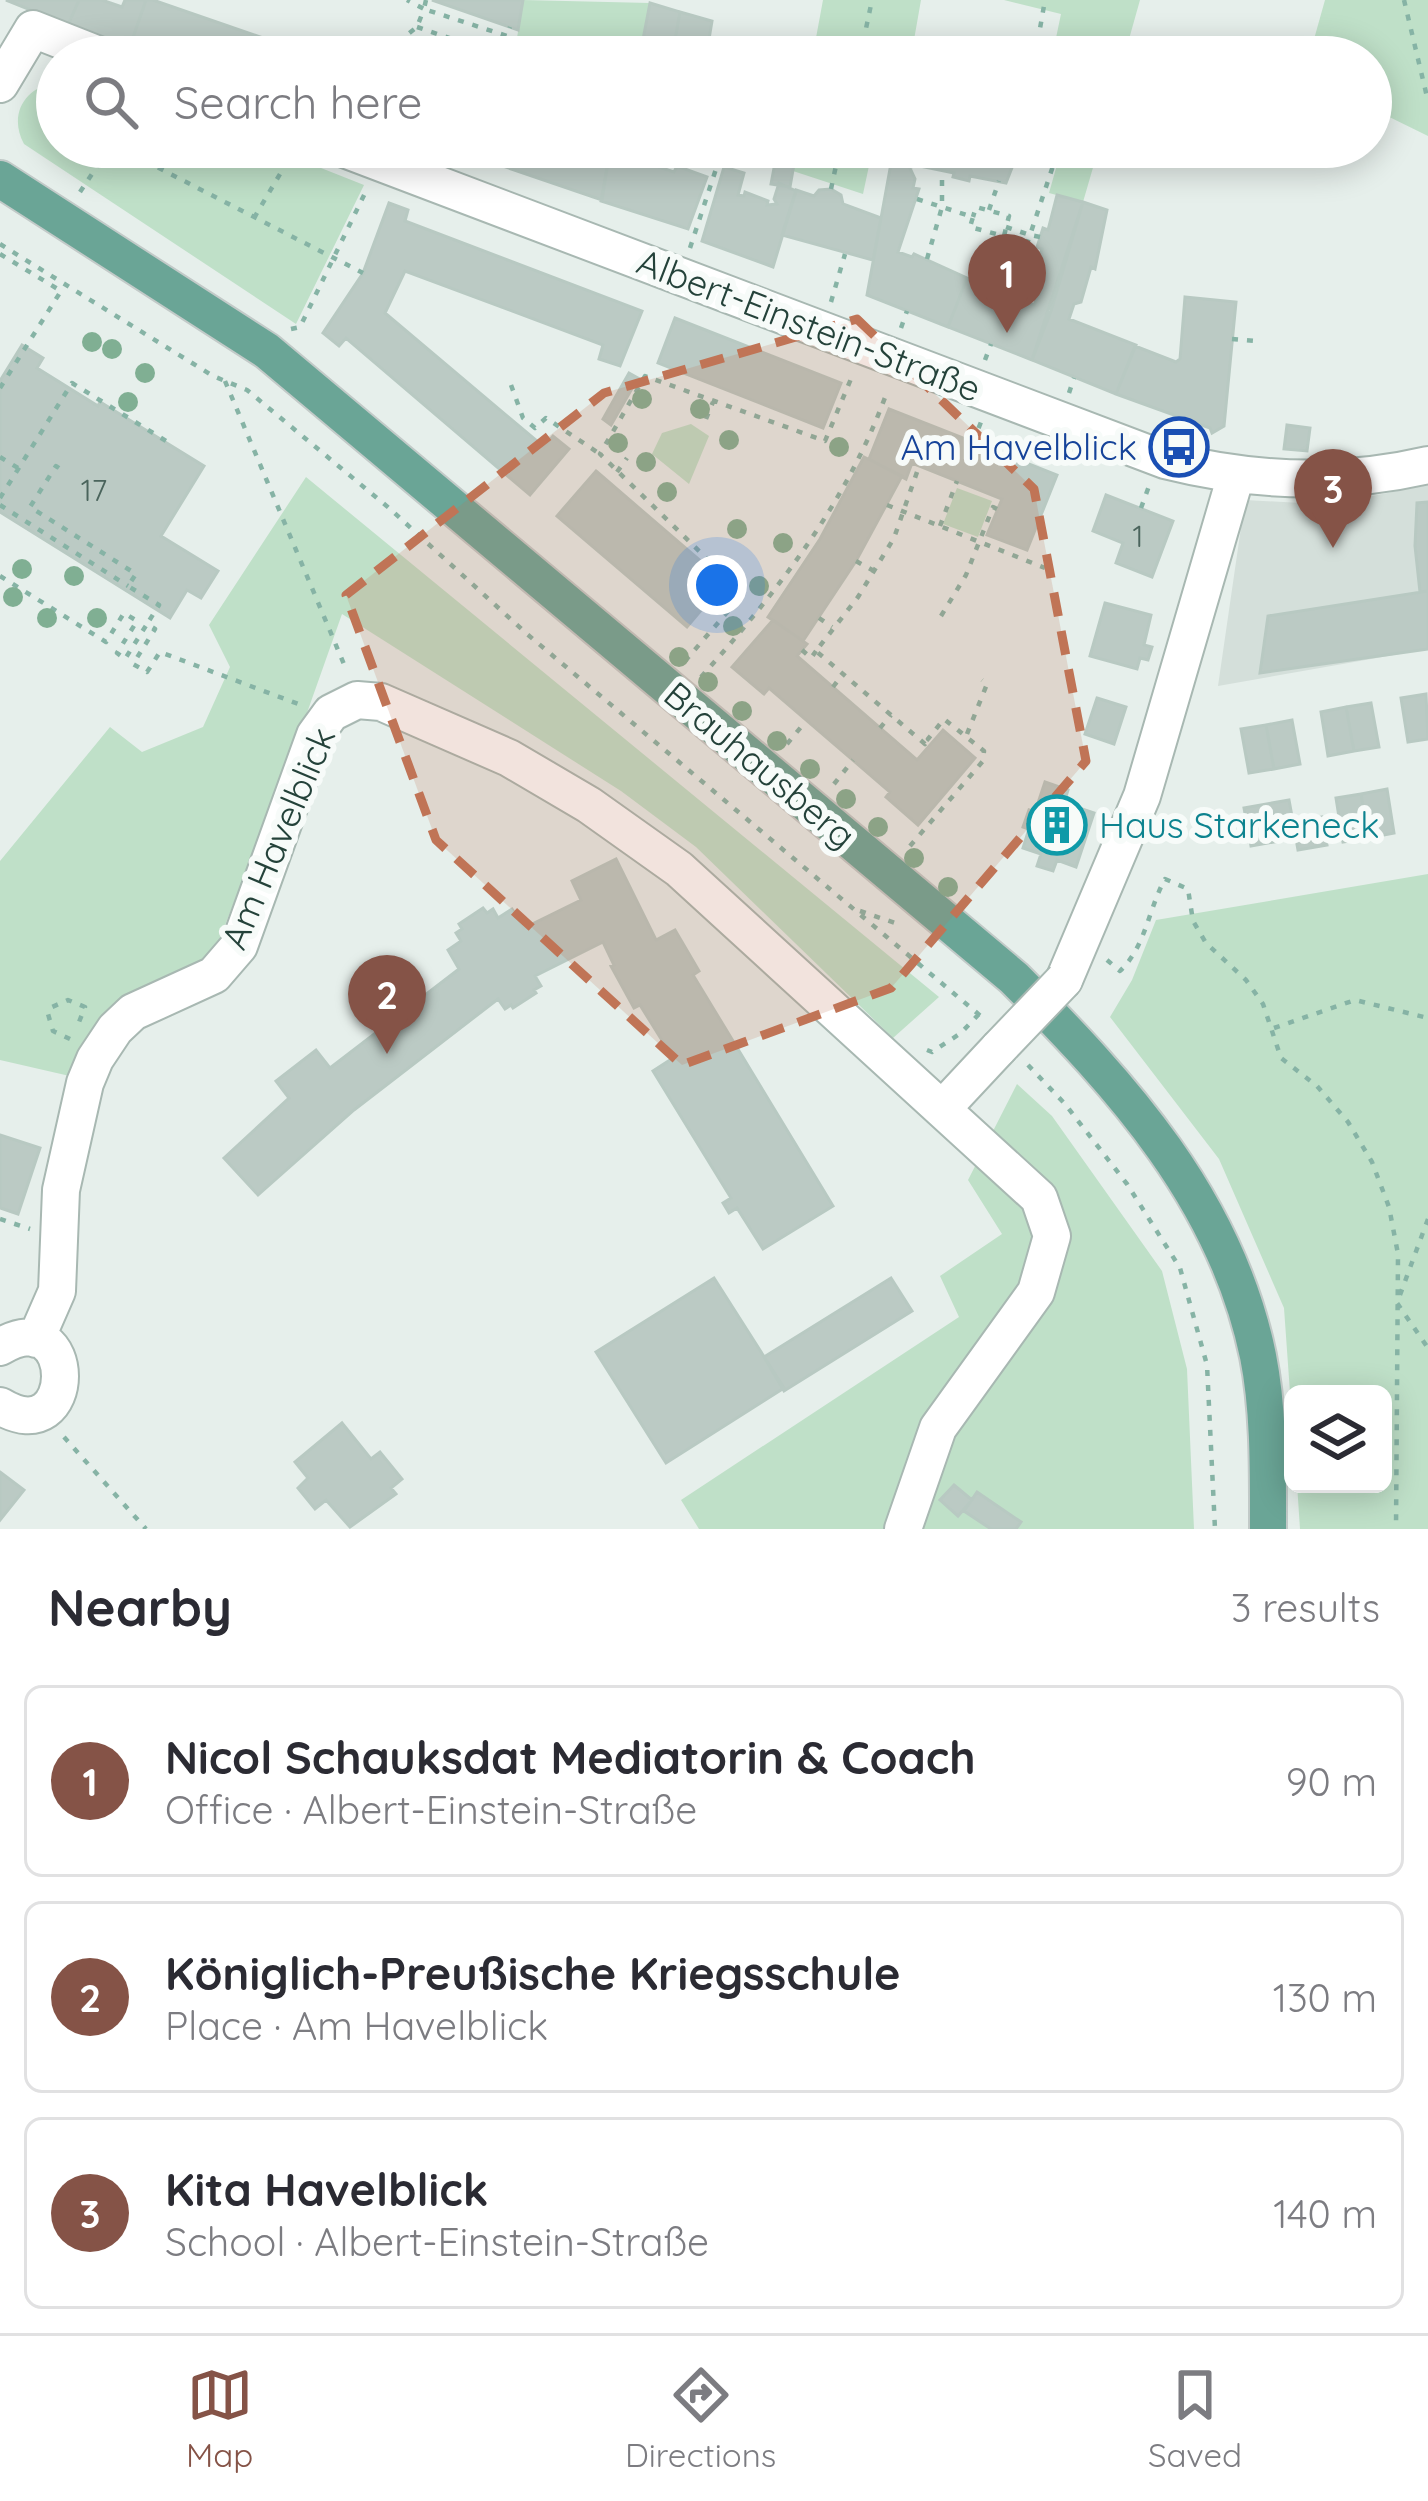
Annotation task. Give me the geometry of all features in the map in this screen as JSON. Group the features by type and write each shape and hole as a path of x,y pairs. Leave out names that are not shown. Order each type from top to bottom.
{"main road":[{"name":"Brauhausberg","path":"0,179 267,351 1014,978 1109,1074 1150,1125 1194,1193 1230,1270 1258,1356 1268,1529"}],"street":[{"path":"0,84 33,29 51,36"},
{"name":"Albert-Einstein-Straße","path":"396,168 1150,455 1236,476 1319,480 1361,478 1428,465"},
{"path":"942,1109 1064,980 1142,796 1236,476"},
{"name":"Am Havelblick","path":"40,1411 61,1389 58,1358 18,1343 57,1292 61,1190 85,1082 95,1059 133,1012 214,975 229,960 249,928 315,734 331,713 357,700 382,702 509,758 618,824 680,869 1039,1198 1052,1236 1036,1292 938,1428 903,1529"},
{"path":"0,1406 22,1414 40,1411"}],"path":[{"path":"406,0 508,36 510,27"},
{"path":"406,36 417,27 426,0"},
{"path":"864,36 872,0"},
{"path":"1039,36 1045,0"},
{"path":"1404,0 1428,101"},
{"path":"447,16 450,6"},
{"path":"471,24 474,15"},
{"path":"490,31 493,22"},
{"path":"417,27 445,36"},
{"path":"62,219 99,168"},
{"path":"155,168 363,273"},
{"path":"254,218 284,168"},
{"path":"300,327 377,168"},
{"path":"681,277 716,168"},
{"path":"831,189 836,168"},
{"path":"1011,291 1052,168"},
{"path":"927,259 942,207 942,171"},
{"path":"989,210 999,181"},
{"path":"917,199 973,217"},
{"path":"976,207 1009,216 1004,236 970,227 973,217 976,207"},
{"path":"1006,227 1040,237"},
{"path":"0,244 247,390 527,634 979,1014 1065,1104 1127,1184 1180,1268 1207,1365 1215,1529"},
{"path":"0,254 61,291 0,388"},
{"path":"834,292 845,254"},
{"path":"1232,339 1255,341"},
{"path":"673,692 761,609 817,532 863,448 882,353"},
{"path":"600,454 645,376 825,441 882,353"},
{"path":"225,381 357,700"},
{"path":"0,576 106,642 124,613 137,621 117,653 125,658 159,605 0,501 72,382 171,444"},
{"path":"511,385 523,418 535,428 546,418 600,454 743,594 673,692"},
{"path":"706,419 713,402"},
{"path":"0,457 18,468"},
{"path":"617,472 627,458"},
{"path":"59,468 56,466 30,507 136,574 128,586"},
{"path":"802,650 811,658 874,571 894,538 917,472"},
{"path":"940,526 957,481"},
{"path":"887,505 1045,568"},
{"path":"941,616 966,575 992,507 998,509"},
{"path":"856,560 874,571"},
{"path":"819,618 832,627"},
{"path":"147,624 155,629 133,664 147,672 160,652 313,710"},
{"path":"816,651 925,744 944,719 984,751 983,761 855,909"},
{"path":"833,687 843,674"},
{"path":"966,737 987,684 982,680"},
{"path":"880,728 891,715"},
{"path":"788,743 806,721"},
{"path":"836,783 853,760"},
{"path":"947,790 954,796"},
{"path":"1105,958 1120,971 1137,954 1165,879 1189,889 1193,921 1205,943 1246,980 1274,1028 1281,1058 1317,1086 1348,1122 1372,1162 1394,1230 1396,1529"},
{"path":"71,1039 53,1031 48,1014 68,1000 85,1007"},
{"path":"1274,1028 1355,1000 1428,1018"},
{"path":"888,1059 901,1043 932,1052 979,1014"},
{"path":"0,1219 20,1226"},
{"path":"1397,1303 1428,1219"},
{"path":"1397,1303 1428,1348"},
{"path":"40,1411 146,1529"}],"highlighted area":[{"path":"857,319 1034,489 1086,761 891,988 682,1065 436,840 346,595 604,393"}],"shaded area":[{"path":"1428,485 1428,649 1218,686 1245,500 1318,504 1324,495 1354,490 1362,498"}],"green space":[{"path":"523,0 650,3 644,36 517,36"},
{"path":"823,0 921,0 915,36 816,36"},
{"path":"1004,0 1140,0 1130,36 1056,36 1061,14"},
{"path":"1325,0 1428,0 1428,136 1392,118 1392,36 1315,36"},
{"path":"36,90 36,152 24,144 18,122 28,96"},
{"path":"60,168 321,168 364,185 296,324"},
{"path":"794,168 869,168 863,194"},
{"path":"1056,168 1093,168 1083,202 1049,193"},
{"path":"691,424 709,436 689,484 652,454 662,433"},
{"path":"306,477 939,997 893,1038 696,847 621,791 342,614 214,953 74,1077 0,1060 0,861 110,727 142,752 203,727 230,667 209,625"},
{"path":"957,488 992,501 978,537 943,524"},
{"path":"1428,874 1428,1529 1300,1529 1298,1493 1392,1493 1392,1385 1289,1385 1284,1308 1219,1159 1110,1017 1132,980 1156,920"},
{"path":"1017,1084 1052,1116 1162,1271 1187,1369 1194,1529 699,1529 681,1500 959,1317 940,1276 1002,1234 968,1180"}],"building":[{"path":"6,0 79,0 68,25"},
{"path":"79,0 102,0 122,7 125,0 146,0 134,36 96,36 68,25"},
{"path":"146,0 153,0 257,36 134,36"},
{"path":"432,0 523,0 518,30"},
{"path":"650,3 680,12 676,36 644,36"},
{"path":"680,12 712,21 710,36 676,36"},
{"path":"509,168 607,168 602,200"},
{"path":"607,168 674,172 682,168 707,177 688,229 601,201"},
{"path":"724,168 744,173 738,195 745,192 768,201 767,205 777,204 779,183 796,191 773,267 702,241"},
{"path":"774,168 793,168 790,187 771,184"},
{"path":"890,168 910,168 913,188 919,189 898,252 914,254 967,278 948,327 867,295"},
{"path":"930,168 1012,168 1006,183 970,176 969,181 953,177 954,173"},
{"path":"831,189 841,195 843,204 881,218 873,260 782,235 796,190 814,196 819,190"},
{"path":"1057,195 1083,202 1032,360 948,327 967,278 1018,293 1017,298 1034,305 1037,298 1032,284 1042,249 1037,247 1043,228 1048,230"},
{"path":"1083,202 1107,210 1095,269 1091,267 1081,302 1074,304 1069,319 1136,345 1116,394 1032,360"},
{"path":"389,203 408,210 405,221 642,311 620,366 599,359 603,345 405,271 385,313 544,447 553,436 569,449 530,495 346,338 339,346 323,333 363,273"},
{"path":"1185,297 1236,302 1224,426 1212,433 1210,428 1116,394 1135,346 1176,362 1180,359"},
{"path":"675,318 841,383 823,428 658,363"},
{"path":"22,345 43,358 37,368 204,466 161,536 218,571 201,598 187,590 170,618 0,512 0,381"},
{"path":"629,373 638,378 611,425 603,419"},
{"path":"889,409 1057,475 1027,550 987,535 1002,499 912,463 906,479 869,459"},
{"path":"1287,425 1310,428 1307,451 1284,449"},
{"path":"864,457 902,476 856,561 803,641 768,617 820,539"},
{"path":"596,471 725,582 687,627 557,516"},
{"path":"1106,495 1173,521 1152,577 1116,563 1123,543 1093,531"},
{"path":"1428,502 1428,591 1420,592 1417,503"},
{"path":"1428,591 1428,649 1260,673 1268,616"},
{"path":"1105,603 1151,615 1144,645 1152,647 1148,660 1140,658 1137,669 1090,656"},
{"path":"773,620 807,644 797,656 917,760 943,730 975,758 918,825 886,797 890,792 769,688 764,694 732,667"},
{"path":"1426,694 1428,739 1408,742 1401,698"},
{"path":"1097,698 1126,707 1114,744 1085,734"},
{"path":"1371,703 1379,747 1354,751 1346,707"},
{"path":"1346,707 1354,751 1328,756 1321,712"},
{"path":"1292,720 1300,764 1274,769 1266,725"},
{"path":"1266,725 1274,769 1249,773 1241,729"},
{"name":"Haus Starkeneck","path":"1045,782 1068,790 1064,803 1094,813 1076,867 1057,860 1053,871 1037,866 1041,854 1023,848 1029,829 1023,827 1029,810 1035,812"},
{"path":"1387,789 1394,833 1368,838 1361,794"},
{"path":"1361,794 1368,838 1343,842 1336,798"},
{"path":"1289,800 1296,838 1251,846 1244,808"},
{"path":"1322,817 1327,845 1298,850 1293,822"},
{"path":"616,859 656,940 675,930 699,971 693,975 833,1206 763,1249 737,1208 729,1213 723,1203 731,1198 653,1071 673,1058 640,1005 634,1008 603,942 535,976 541,986 513,1008 505,1009 498,999 354,1110 258,1195 224,1158 289,1098 276,1081 316,1050 330,1068 459,969 448,950 461,941 456,933 462,929 459,924 483,908 487,913 493,909 498,918 512,909 524,928 581,900 572,881"},
{"path":"0,1135 40,1148 18,1214 0,1208"},
{"path":"714,1278 784,1388 666,1463 596,1352"},
{"path":"891,1278 912,1311 784,1391 764,1357"},
{"path":"342,1423 371,1459 380,1452 402,1479 391,1488 396,1494 350,1527 326,1500 315,1509 298,1488 308,1478 295,1462"},
{"path":"0,1472 24,1490 0,1520"},
{"path":"954,1485 972,1500 958,1516 940,1500"},
{"path":"977,1492 1021,1522 1016,1529 991,1529 964,1511"}],"place":[{"name":"Nicol Schauksdat Mediatorin & Coach","path":"1007,333"},
{"name":"Am Havelblick","path":"1179,447"},
{"name":"Kita Havelblick","path":"1333,548"},
{"name":"Haus Starkeneck","path":"1057,825"},
{"name":"Königlich-Preußische Kriegsschule","path":"387,1054"}]}
